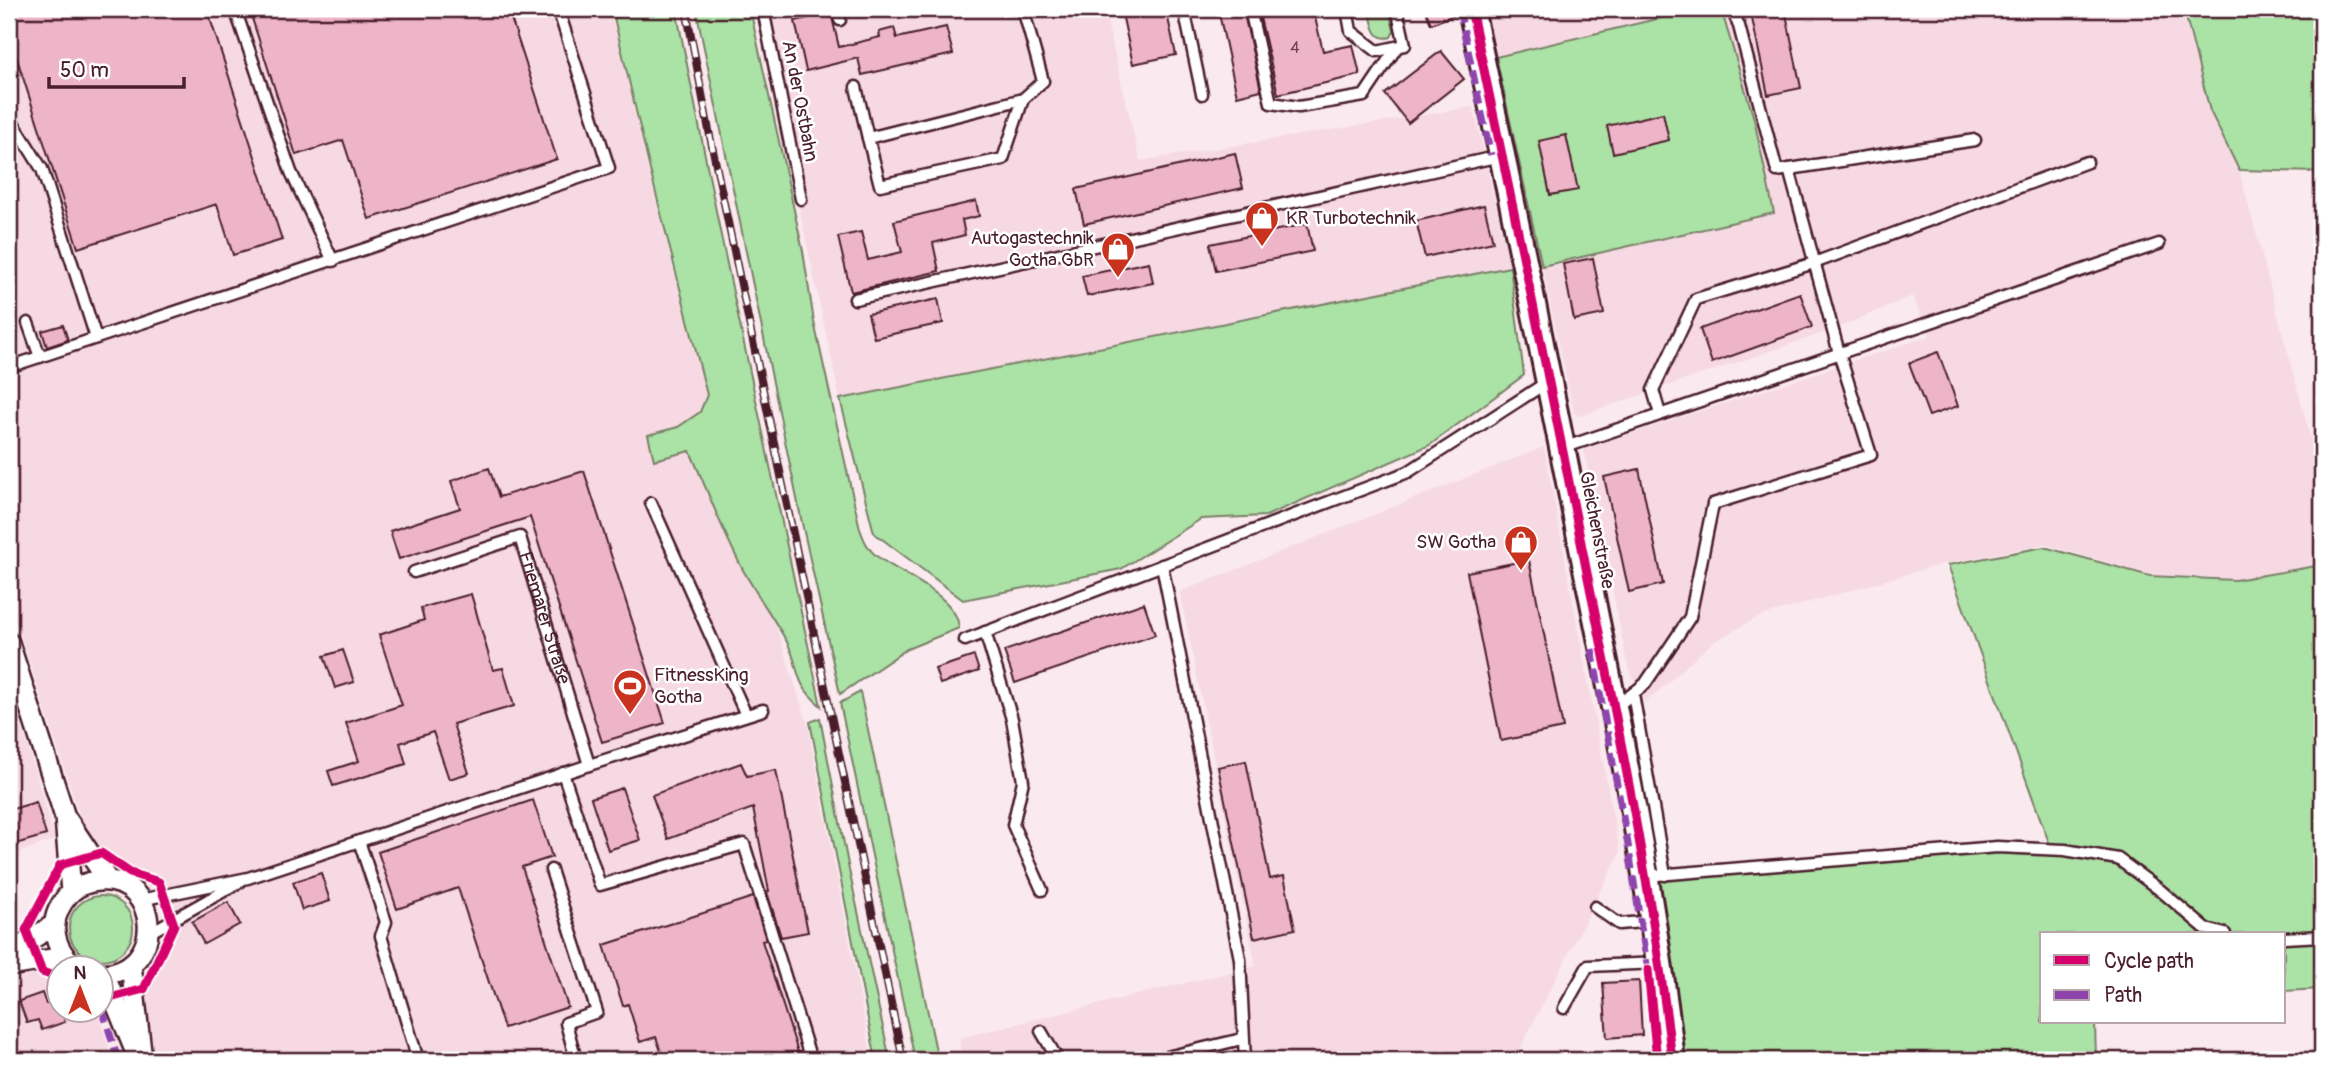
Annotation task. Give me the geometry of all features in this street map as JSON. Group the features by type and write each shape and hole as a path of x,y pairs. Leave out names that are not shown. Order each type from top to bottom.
{"street":[{"name":"Gleichenstraße","path":"1471,9 1563,448 1623,701 1655,876 1653,921 1672,1060"},
{"path":"9,643 65,817 71,892"},
{"path":"65,817 108,881"},
{"path":"65,954 58,945 55,924 63,901 71,892 86,883 108,881 129,889 140,900 147,913 148,933 141,954 131,964 116,972"},
{"path":"9,954 55,924"},
{"path":"9,966 46,964"},
{"path":"131,964 140,1060"},
{"path":"116,1004 140,1060"}],"lane":[{"path":"235,9 291,172 333,261"},
{"path":"9,368 609,168 558,9"},
{"name":"An der Ostbahn","path":"763,9 800,199"},
{"path":"838,9 840,20"},
{"path":"868,138 1023,99 1043,81 1023,9"},
{"path":"1184,9 1202,94"},
{"path":"1250,9 1271,103 1299,107 1364,96 1397,47"},
{"path":"1347,9 1351,31 1377,51 1405,46 1397,9"},
{"path":"1732,9 1739,26 1777,171 1975,140"},
{"path":"856,87 880,185 1003,159 1023,99"},
{"path":"9,116 41,169 96,338"},
{"path":"855,299 1503,156"},
{"path":"1660,414 1653,390 1696,299 1814,263 2087,162"},
{"path":"1623,701 1645,684 1690,617 1713,504 1871,455 1839,353 1789,169"},
{"path":"1563,448 2159,244"},
{"path":"28,323 40,357"},
{"path":"965,640 1408,472 1549,380"},
{"path":"652,503 746,715"},
{"name":"Friemarer Straße","path":"414,572 520,537 589,765"},
{"path":"1162,565 1240,959 1245,1060"},
{"path":"985,632 1012,719 1023,781 1013,825 1042,890"},
{"path":"140,900 248,878 563,773 763,710"},
{"path":"563,773 600,886 744,844 811,1060"},
{"path":"359,841 386,922 381,936 418,1060"},
{"path":"1655,876 1997,847 2065,850 2118,859 2206,929 2217,932"},
{"path":"551,870 597,1012 566,1023 576,1060"},
{"path":"148,933 248,878"},
{"path":"1595,907 1619,924 1653,921"},
{"path":"2286,938 2322,936"},
{"path":"1564,1007 1588,966 1660,963"},
{"path":"1041,1031 1058,1060"},
{"path":"1154,1060 1242,1039"}],"shaded area":[{"path":"9,9 611,9 648,170 719,447 808,726 872,1060 152,1060 145,1039 143,964 160,938 180,923 168,885 147,887 108,867 86,835 9,599"},
{"path":"757,9 1104,9 1140,161 1473,107 1510,267 840,399"},
{"path":"1486,9 1700,9 1496,57"},
{"path":"1721,9 2184,9 2210,111 2239,170 2320,474 2322,564 2235,579 2151,575 2044,544 1942,564 1758,617 1713,642 1645,703 1628,667 1584,449 1930,336 1912,296 1832,330 1579,416 1574,413 1542,266 1774,213 1754,119"},
{"path":"1544,447 1620,853 1514,1060 962,1060 959,1038 1256,966 1180,592"},
{"path":"9,682 55,839 9,856"},
{"path":"35,975 46,979 46,1024 101,1024 112,1060 9,1060 9,980"}],"green space":[{"path":"612,9 676,9 720,231 821,706 805,689 787,642 742,568 690,451 654,460 648,435 678,427 700,412 707,395"},
{"path":"696,9 750,9 803,251 814,322 863,537 878,557 926,586 949,605 959,628 907,649 840,694 802,523"},
{"path":"1369,9 1389,9 1394,31 1391,37 1385,38 1377,34"},
{"path":"1699,9 1721,9 1754,119 1774,213 1542,266 1496,57"},
{"path":"2184,9 2322,9 2322,170 2239,170 2210,111"},
{"path":"1510,267 1524,375 1430,445 1266,516 1201,519 1121,569 963,600 874,533 840,399"},
{"path":"2044,547 2150,576 2235,580 2322,565 2322,989 2286,991 2286,932 2040,932 2040,1024 2095,1024 2096,1060 1684,1060 1659,877 2051,848 1948,565"},
{"path":"860,692 938,1060 915,1060 840,703"},
{"path":"820,718 890,1060 876,1060 810,722"},
{"path":"95,896 107,896 119,901 128,910 133,922 131,940 124,951 116,956 116,954 82,954 74,946 69,934 69,922 74,910 83,901"}],"building":[{"path":"9,9 207,9 282,240 233,255 217,204 78,248 9,34"},
{"path":"249,9 508,9 557,159 369,219 343,140 296,155"},
{"path":"1121,9 1166,9 1176,55 1133,64"},
{"path":"1218,9 1243,9 1261,90 1237,96"},
{"path":"1258,9 1313,9 1323,51 1353,45 1360,75 1278,94"},
{"path":"1425,9 1457,9 1457,14 1431,24"},
{"path":"1750,9 1785,9 1801,88 1768,95"},
{"path":"831,13 839,47 880,37 879,32 894,28 897,38 946,27 953,54 862,75 858,58 806,71 795,21"},
{"path":"1441,51 1464,79 1408,123 1385,94"},
{"path":"1663,113 1669,140 1613,153 1607,126"},
{"path":"1566,135 1578,190 1550,195 1539,141"},
{"path":"1235,153 1243,188 1084,224 1076,189"},
{"path":"976,201 979,216 962,220 965,235 933,243 939,271 851,292 838,237 861,232 868,260 902,252 894,221"},
{"path":"1484,205 1493,242 1425,257 1416,221"},
{"name":"KR Turbotechnik","path":"1307,224 1313,251 1216,271 1210,244"},
{"path":"1593,258 1604,314 1574,320 1563,264"},
{"name":"Autogastechnik Gotha GbR","path":"1149,262 1153,283 1087,296 1082,276"},
{"path":"1800,293 1812,327 1712,363 1700,329"},
{"path":"938,299 943,323 874,338 868,314"},
{"path":"63,325 68,340 47,347 42,331"},
{"path":"1938,352 1958,406 1929,416 1909,363"},
{"path":"489,468 499,497 584,471 665,723 602,742 530,517 399,559 390,531 460,508 451,481"},
{"path":"1639,469 1663,584 1629,592 1604,477"},
{"path":"1529,560 1563,728 1501,741 1467,572"},
{"path":"471,594 493,670 503,668 514,706 453,724 469,773 449,779 433,732 400,743 406,764 333,786 328,771 359,761 346,723 402,705 379,635 424,620 421,608"},
{"path":"1144,603 1155,635 1015,683 1004,651"},
{"path":"343,650 354,682 335,688 324,656"},
{"path":"974,656 979,671 940,684 935,669"},
{"path":"1246,761 1270,879 1284,876 1295,929 1254,938 1218,767"},
{"path":"741,763 747,776 776,770 808,932 781,937 767,892 769,891 753,808 668,839 652,795"},
{"path":"622,788 640,840 608,850 591,798"},
{"path":"533,800 552,857 522,867 568,1007 504,1028 458,888 397,909 378,852"},
{"path":"36,802 46,835 9,846 9,810"},
{"path":"321,873 330,901 302,910 293,882"},
{"path":"753,897 766,940 762,941 798,1052 773,1060 664,1060 656,1037 640,1042 628,1004 623,1006 604,945"},
{"path":"228,902 240,924 204,944 192,922"},
{"path":"1639,981 1642,1035 1607,1038 1603,983"},
{"path":"42,993 46,1004 46,1024 59,1024 42,1030 38,1020 27,1023 19,1001"}],"railway":[{"path":"686,9 710,136 903,1060"}],"marked path":[{"path":"1459,9 1491,155"},
{"path":"1592,649 1649,977"},
{"path":"107,1024 118,1060"}],"cycle path":[{"path":"1471,9 1545,361 1623,755 1655,938 1672,1060"},
{"path":"46,973 42,972 26,930 60,865 101,853 130,873 159,882 174,925 144,989 116,996"},
{"path":"1648,970 1657,1060"}],"place":[{"name":"KR Turbotechnik","path":"1262,248"},
{"name":"Autogastechnik Gotha GbR","path":"1118,279"},
{"name":"SW Gotha","path":"1521,572"},
{"name":"FitnessKing Gotha","path":"630,716"}]}
